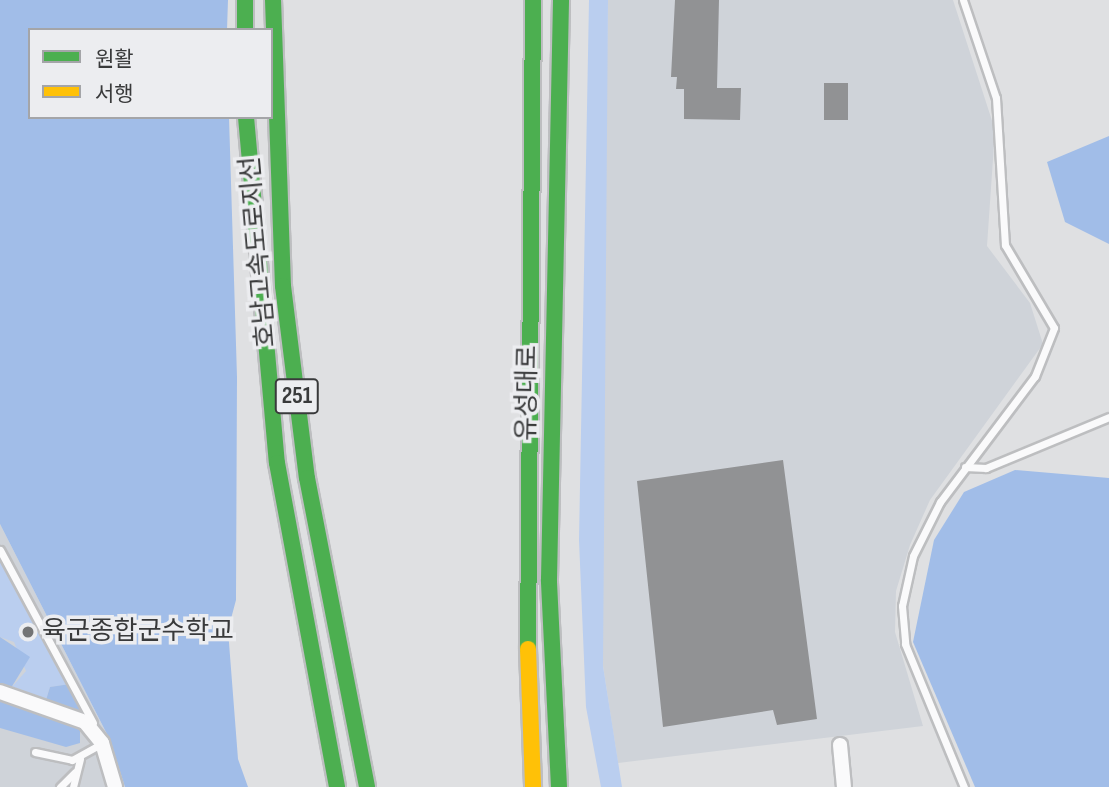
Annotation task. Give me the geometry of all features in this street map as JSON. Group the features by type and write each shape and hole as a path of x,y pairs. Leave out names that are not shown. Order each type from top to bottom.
{"main road":[{"path":"245,0 245,28"},
{"name":"호남고속도로지선","path":"273,0 283,286 309,491 368,787"},
{"name":"유성대로","path":"533,0 525,578 533,787"},
{"name":"유성대로","path":"559,787 549,579 561,0"},
{"name":"호남고속도로지선","path":"246,119 277,463 337,787"}],"street":[{"path":"0,692 85,722 102,743 115,787"},
{"path":"840,745 844,787"}],"lane":[{"path":"963,0 996,98 1005,245 1054,328 1035,376 965,467 913,556 902,606 905,644 964,787"},
{"path":"965,467 986,468 1109,417"},
{"path":"0,550 102,743 80,759 73,787"},
{"path":"35,752 80,759"},
{"path":"60,787 75,772"}],"shaded area":[{"path":"0,0 228,0 227,28 28,28 28,119 229,119 237,377 236,600 228,630 238,759 248,787 125,787 110,740 0,524"},
{"path":"589,0 608,0 603,666 622,787 601,787 586,707 579,540"},
{"path":"608,0 953,0 995,130 987,246 1030,303 1043,344 930,500 910,545 896,591 895,632 923,726 618,763 603,666 600,451"},
{"path":"1109,136 1109,244 1065,222 1047,162"},
{"path":"1015,470 1109,478 1109,787 975,787 913,642 934,540 964,492"},
{"name":"육군종합군수학교","path":"0,524 110,740 125,787 0,787"},
{"path":"0,559 70,684 50,687 46,700 11,688 26,671 14,642 0,637"},
{"path":"0,637 30,657 11,688 0,686"},
{"path":"70,684 87,718 46,700 50,687"},
{"path":"0,700 70,723 80,729 80,743 66,747 0,728"}],"building":[{"path":"675,0 719,0 717,88 741,88 740,120 684,119 684,89 676,89 677,77 671,77"},
{"path":"824,83 848,83 848,120 824,120"},
{"path":"783,460 817,719 777,725 773,710 663,727 637,481"}],"traffic: fast":[{"path":"245,0 245,28"},
{"path":"273,0 283,286 307,478 367,787"},
{"path":"528,649 533,0"},
{"path":"559,787 549,579 561,0"},
{"path":"246,119 277,463 337,787"}],"traffic: slow":[{"path":"528,649 533,787"}],"place":[{"name":"육군종합군수학교","path":"28,632"}]}
